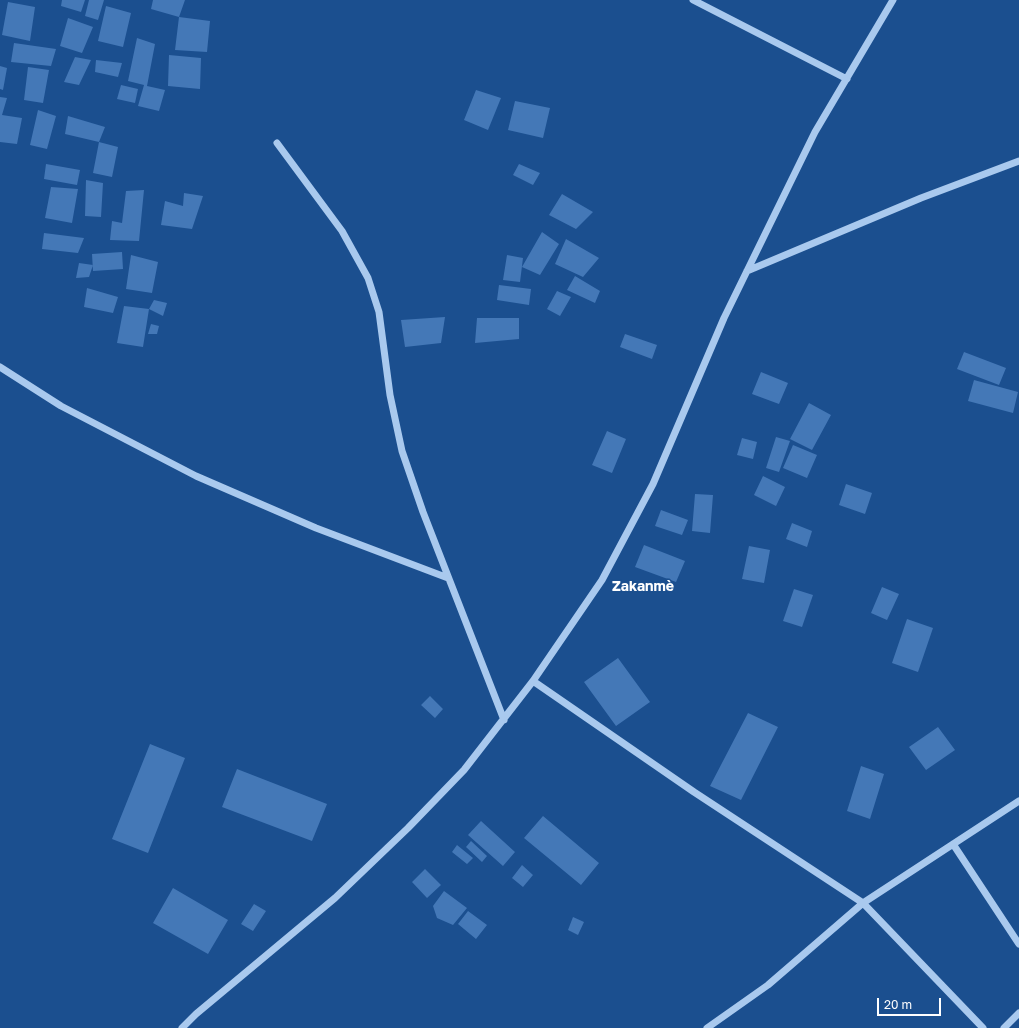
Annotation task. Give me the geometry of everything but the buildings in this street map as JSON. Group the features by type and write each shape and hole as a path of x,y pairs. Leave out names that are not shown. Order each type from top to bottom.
{"street":[{"path":"693,0 847,79"},
{"path":"182,1028 196,1014 335,898 408,828 464,770 533,682 602,580 653,484 724,318 815,132 893,0"},
{"path":"277,143 342,232 368,278 379,312 390,395 402,451 422,512 504,720"},
{"path":"747,271 921,198 1019,161"},
{"path":"0,367 61,406 196,476 316,528 448,578"},
{"path":"533,682 694,792 862,903 983,1028"},
{"path":"707,1028 768,985 862,903 1019,801"},
{"path":"954,844 1019,944"},
{"path":"1004,1028 1019,1014"}],"district":[{"name":"Zakanmè","path":"643,587"}]}
